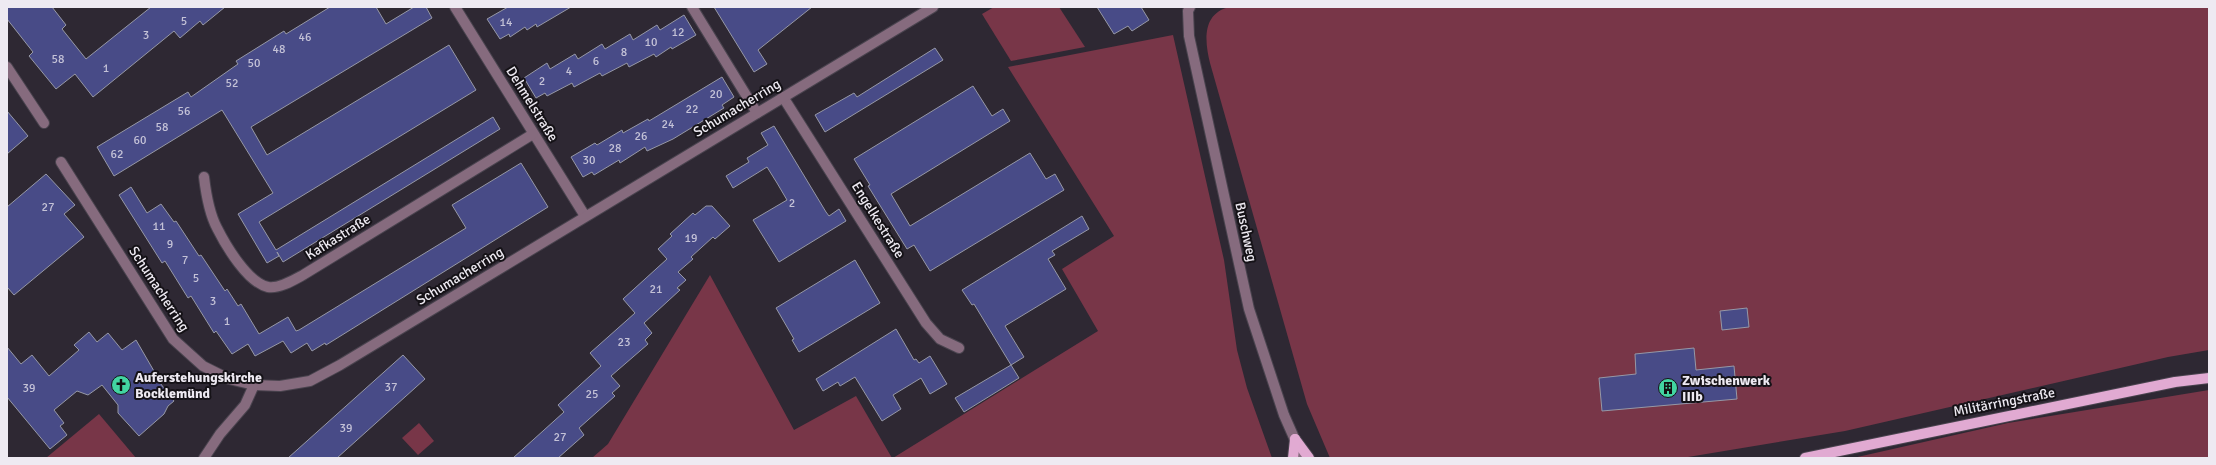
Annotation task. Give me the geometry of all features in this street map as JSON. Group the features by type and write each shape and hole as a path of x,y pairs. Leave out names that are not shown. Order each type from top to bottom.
{"main road":[{"name":"Militärringstraße","path":"1805,458 2175,382 2209,378"},
{"path":"1293,458 1295,439"},
{"path":"1295,439 1309,458"}],"street":[{"name":"Dehmelstraße","path":"454,7 585,216"},
{"path":"692,7 757,113"},
{"name":"Schumacherring","path":"61,162 173,339 203,366 229,379 254,385 280,386 310,381 340,365 933,7"},
{"name":"Buschweg","path":"1190,7 1188,11 1190,36 1249,309 1284,415 1303,458"},
{"path":"7,66 44,123"},
{"name":"Engelkestraße","path":"783,97 926,323 940,339 958,348"},
{"name":"Kafkastraße","path":"204,177 206,197 216,228 246,274 257,283 269,287 303,276 533,134"},
{"path":"204,458 220,434 245,405 254,385"}],"shaded area":[{"path":"994,7 1059,7 1085,47 1011,61 982,14"},
{"path":"1230,7 2209,7 2209,350 2168,357 1845,431 1682,458 1330,458 1307,404 1208,55 1206,38 1210,22 1214,15 1221,10"},
{"path":"1173,35 1224,260 1237,350 1247,388 1272,458 893,458 1098,331 1062,269 1114,236 1008,67"},
{"path":"710,275 794,430 856,396 892,458 592,458 608,444"},
{"path":"2209,390 2209,458 1853,458 2008,423"},
{"path":"99,414 136,458 46,458"},
{"path":"419,423 434,441 418,455 402,438"}],"building":[{"path":"7,7 52,7 66,25 62,29 86,59 151,7 225,7 203,25 200,21 180,38 174,31 93,97 75,74 56,89 29,56 33,52 7,19"},
{"path":"330,7 376,7 386,24 414,7 426,7 432,18 251,127 267,155 449,45 476,90 259,222 276,250 493,117 500,129 283,262 277,252 279,256 267,263 238,214 273,193 222,110 114,176 97,147 188,92 191,97 238,64 236,61 284,31 286,34"},
{"path":"508,7 571,7 537,27 536,24 527,30 525,27 510,37 509,34 500,39 487,19"},
{"path":"714,7 812,7 758,50 767,64 754,72"},
{"path":"1097,7 1141,7 1149,20 1132,31 1128,26 1114,34"},
{"path":"684,15 696,35 672,49 671,47 656,57 654,54 629,67 627,63 602,76 600,73 574,87 572,83 547,96 545,93 536,98 524,78 547,63 550,69 575,54 578,59 602,44 605,49 630,34 633,40 657,25 660,30"},
{"path":"935,48 943,60 825,132 815,115 854,93 857,97"},
{"path":"722,77 734,97 722,105 724,108 673,139 647,151 645,147 620,163 619,160 594,175 592,172 583,177 571,157 595,143 597,145 622,130 623,133 648,119 649,121"},
{"path":"973,86 992,116 1003,109 1010,121 891,194 910,226 1030,153 1046,179 1055,174 1064,190 930,271 914,245 907,249 868,186 870,185 854,159"},
{"path":"7,111 28,136 7,154"},
{"path":"774,126 829,216 839,209 846,221 779,262 753,220 787,200 777,183 767,167 733,188 726,176 749,162 747,158 768,145 761,133"},
{"path":"521,163 548,207 326,345 325,343 312,351 307,343 291,353 283,341 255,356 248,344 232,354 216,331 214,333 191,296 188,298 165,261 162,263 119,195 131,187 147,213 161,204 174,222 176,221 199,256 201,255 225,291 227,289 238,306 241,304 259,334 288,317 296,331 299,330 466,228 452,205"},
{"path":"46,174 75,205 64,214 84,237 14,295 7,287 7,207"},
{"path":"706,206 712,206 730,226 715,239 713,237 691,257 693,259 678,272 686,280 677,288 680,290 644,323 652,333 645,340 648,344 611,376 620,386 612,393 615,396 579,428 584,435 558,458 513,458 564,412 558,405 601,366 590,353 635,313 623,299 667,259 658,249 672,236 670,234 693,213 695,215"},
{"path":"1082,216 1089,229 1052,251 1055,255 1048,259 1066,289 1005,326 1024,357 1011,365 974,304 972,305 962,290"},
{"path":"855,260 880,303 799,352 792,340 794,339 776,308"},
{"path":"1747,308 1749,327 1722,330 1720,311"},
{"path":"896,329 914,360 916,359 919,363 930,356 947,384 930,394 921,378 893,395 901,409 882,421 855,377 840,386 838,382 823,391 816,379"},
{"name":"Auferstehungskirche Bocklemünd","path":"89,332 97,342 108,333 122,350 136,340 158,378 157,379 174,401 168,406 164,414 139,436 118,413 118,405 102,385 88,395 77,391 54,410 64,423 60,426 67,435 50,449 7,397 7,347 21,364 32,355 49,376 79,350 74,345"},
{"name":"Zwischenwerk IIIb","path":"1694,348 1696,370 1734,366 1737,399 1602,411 1599,378 1636,374 1635,354"},
{"path":"403,355 425,379 337,458 288,458"},
{"path":"1011,365 1019,378 964,412 955,398"}],"place":[{"name":"Auferstehungskirche Bocklemünd","path":"121,385"},
{"name":"Zwischenwerk IIIb","path":"1668,388"}]}
